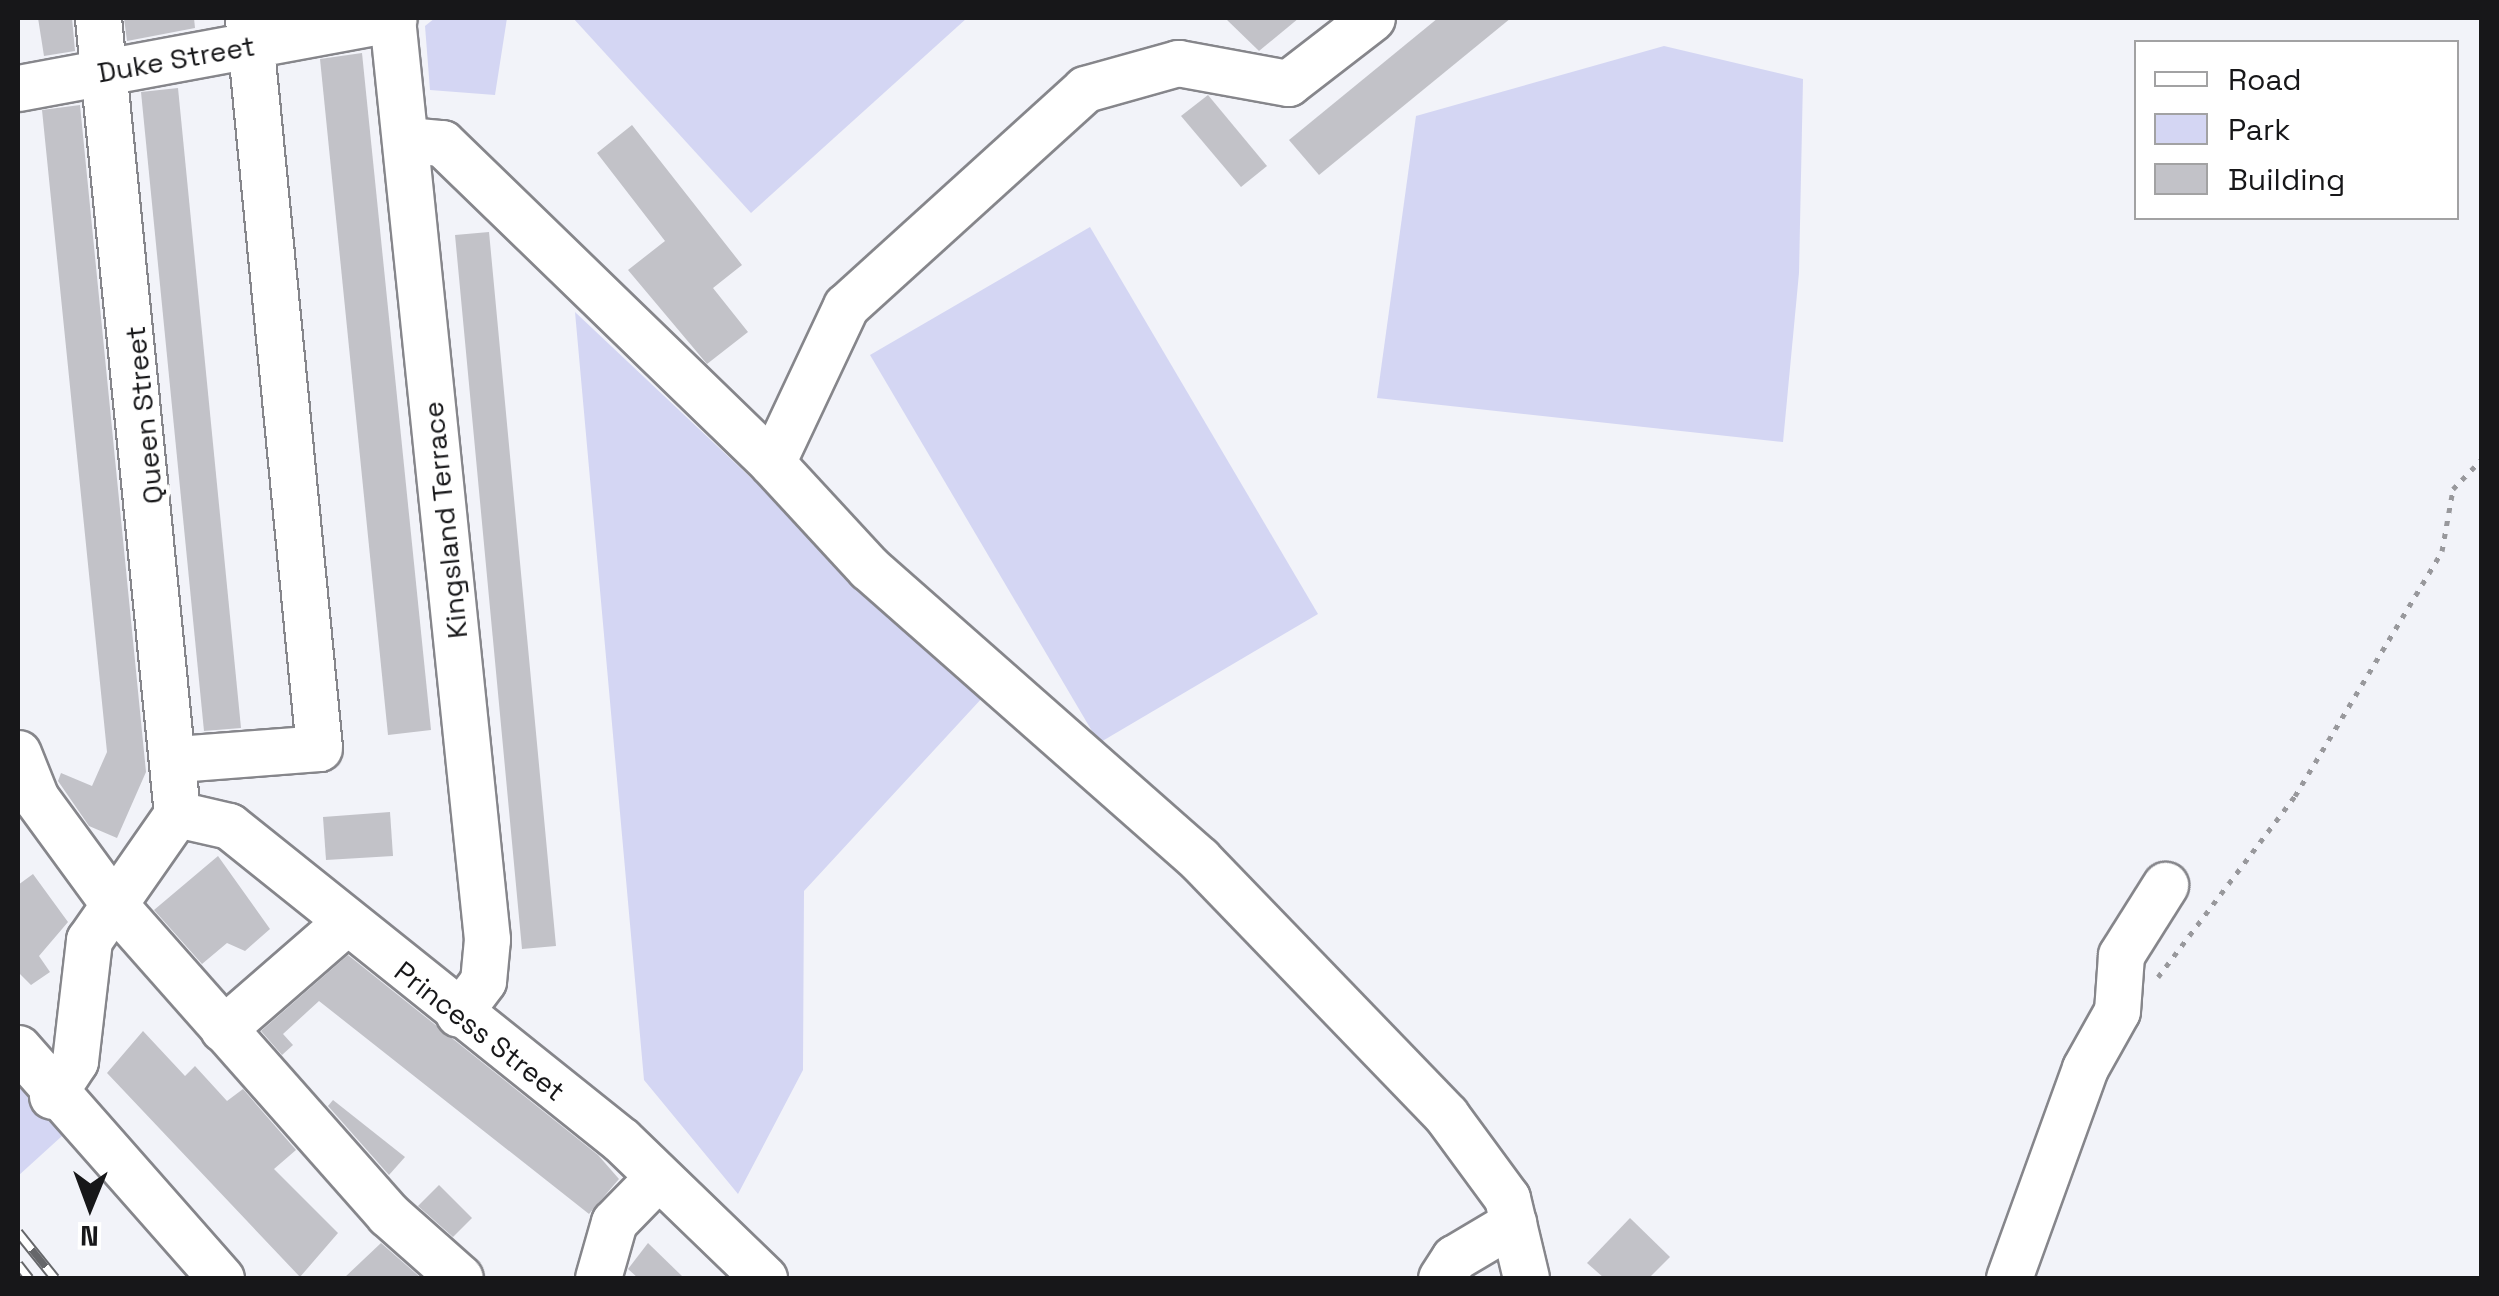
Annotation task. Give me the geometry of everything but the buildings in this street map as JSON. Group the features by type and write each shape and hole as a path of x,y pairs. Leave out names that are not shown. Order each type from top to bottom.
{"street":[{"name":"Queen Street","path":"98,18 108,72 177,759 177,814"},
{"name":"Duke Street","path":"18,88 108,72 250,31 393,18"},
{"name":"Kingsland Terrace","path":"393,18 487,939 483,981 458,1014"},
{"path":"772,462 846,306 1085,89 1178,62 1288,84 1372,18"},
{"path":"177,759 319,748 250,31"},
{"path":"407,140 442,143 772,462 869,568 1199,859 1446,1115 1507,1198 1526,1278"},
{"path":"18,753 36,798 112,902 388,1214 460,1278"},
{"path":"52,1096 75,1061 88,940 177,814"},
{"name":"Princess Street","path":"177,814 229,826 657,1178 764,1278"},
{"path":"2009,1278 2085,1068 2117,1010 2121,956 2165,885"},
{"path":"223,1028 344,924"},
{"path":"18,1048 52,1096 221,1278"},
{"path":"598,1278 614,1222 657,1178"},
{"path":"1441,1278 1454,1258 1513,1223"}],"path":[{"path":"2148,992 2295,796 2442,551 2453,489 2482,459"}],"green space":[{"path":"435,18 507,18 495,95 430,90 425,26"},
{"path":"573,18 967,18 751,213"},
{"path":"1664,46 1803,79 1799,273 1783,442 1377,398 1416,116"},
{"path":"1090,227 1318,614 1099,743 870,355"},
{"path":"575,312 983,697 804,891 803,1070 738,1194 644,1080"},
{"path":"18,1075 62,1136 18,1176"}],"railway":[{"path":"18,1232 55,1278"},
{"path":"18,1264 29,1278"}]}
